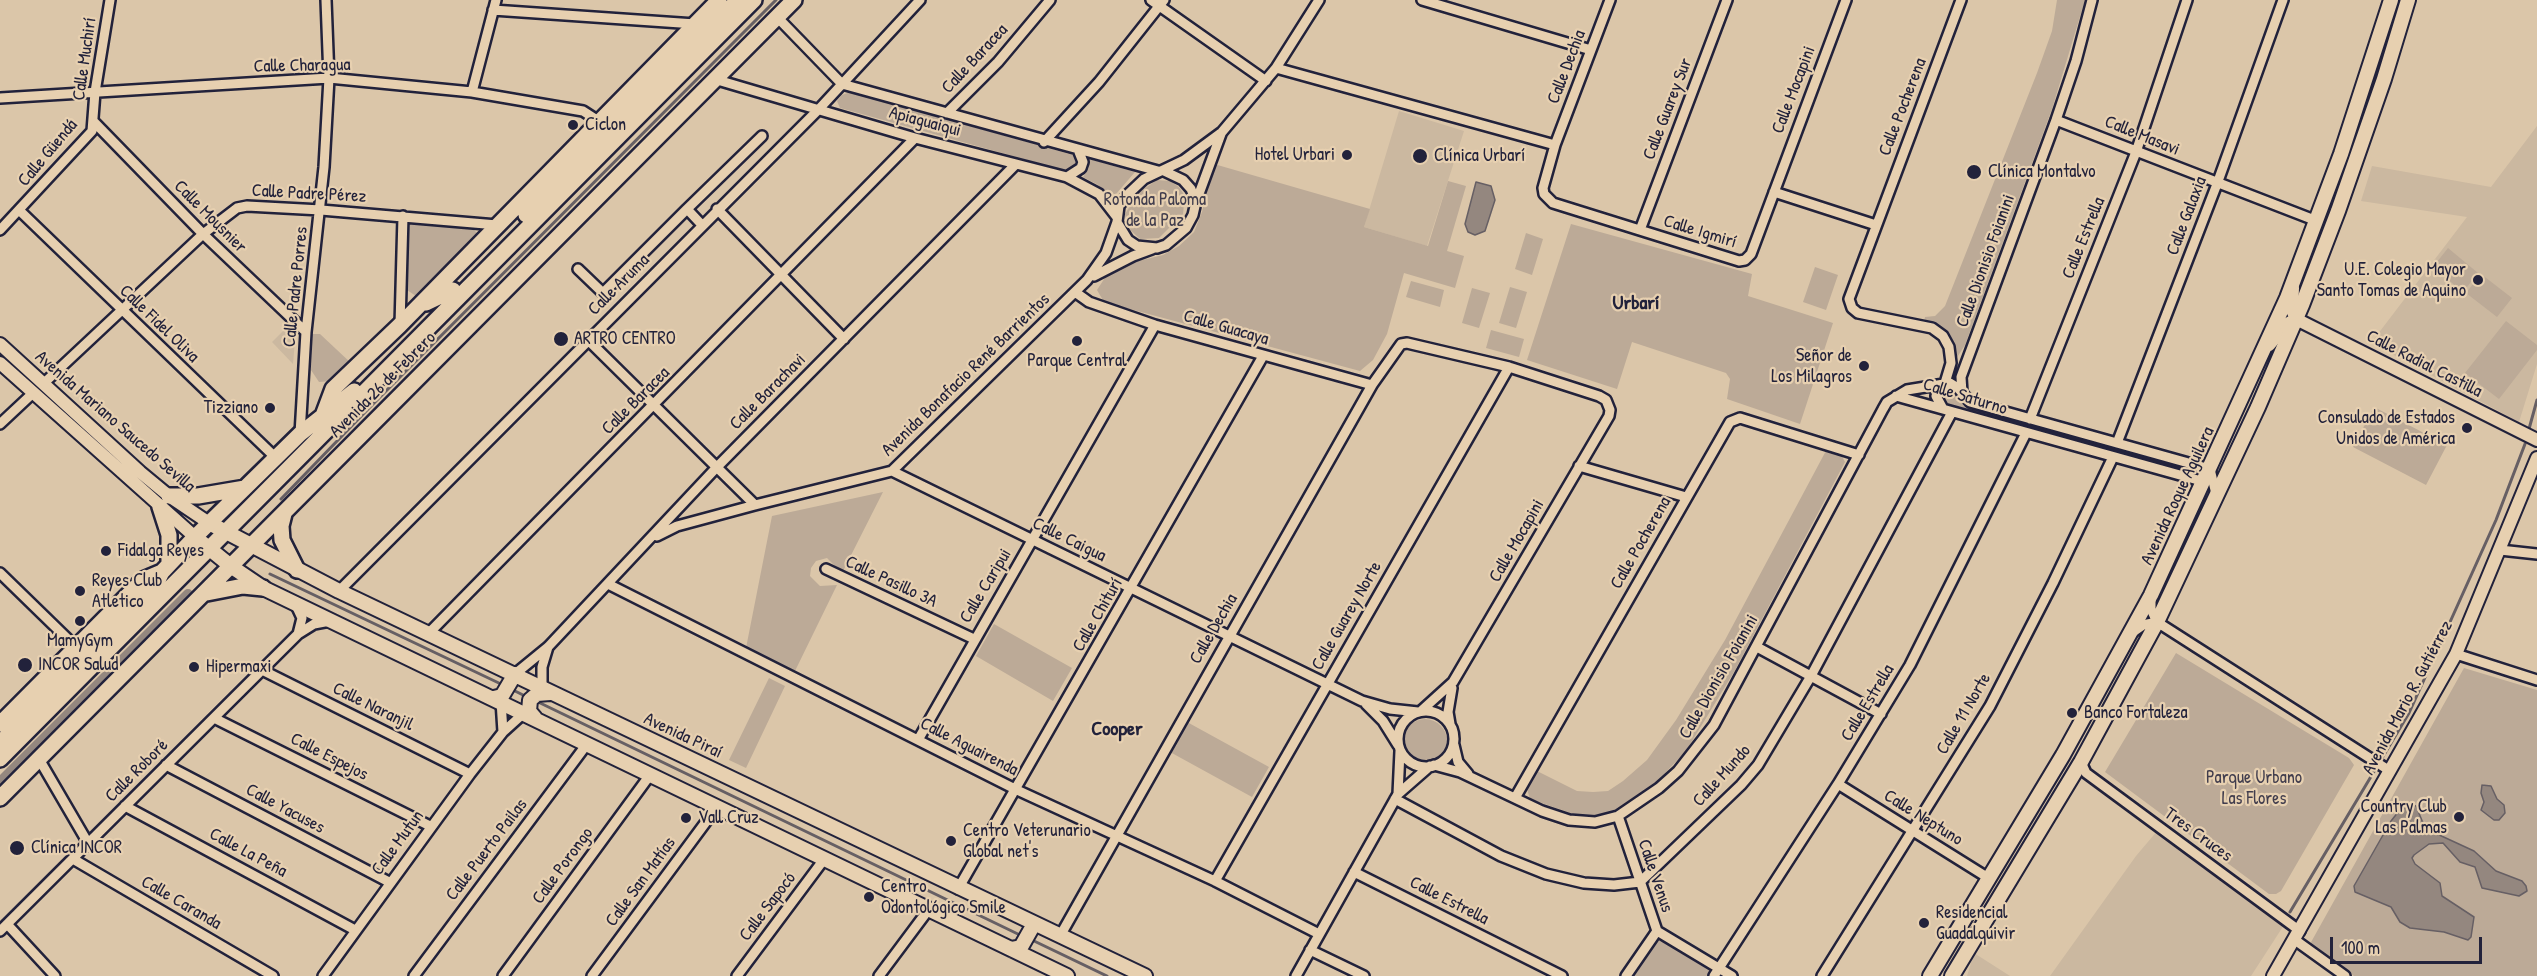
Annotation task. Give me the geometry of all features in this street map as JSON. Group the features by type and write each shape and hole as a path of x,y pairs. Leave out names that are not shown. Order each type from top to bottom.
{"main road":[{"name":"Avenida 26 de Febrero","path":"324,412 333,389 400,325 719,0"},
{"name":"Avenida 26 de Febrero","path":"0,744 153,590 166,568 195,537 324,412 344,401 738,0"},
{"name":"Avenida 26 de Febrero","path":"0,759 754,0"},
{"name":"Avenida 26 de Febrero","path":"0,798 794,0"},
{"name":"Avenida Roque Aguilera","path":"1930,976 1990,879 2133,632 2209,477 2294,282 2341,154 2391,0"},
{"name":"Avenida Roque Aguilera","path":"1952,976 2081,762 2157,622 2214,501 2296,319 2338,211 2384,79 2408,0"},
{"path":"2382,28 2383,39 2373,69 2375,75 2384,79"},
{"path":"651,69 687,51"},
{"path":"2338,211 2347,162 2341,154"},
{"path":"416,308 453,290"},
{"path":"166,568 169,535 164,502 245,488"},
{"path":"285,513 281,526 282,540 297,570"},
{"name":"Avenida Piraí","path":"209,523 339,591 958,889 1030,933 1060,936 1145,976"},
{"path":"195,537 263,588 1067,976"},
{"name":"Avenida 26 de Febrero","path":"0,724 143,580 166,568"},
{"path":"201,595 243,586 263,588"},
{"path":"498,700 514,674"},
{"path":"530,716 530,700 546,691"},
{"path":"1011,949 1016,949 1030,933"}],"street":[{"name":"Calle Muchirí","path":"94,122 95,92 110,0"},
{"name":"Calle Padre Porres","path":"300,434 306,332 321,210 329,78 326,0"},
{"name":"Calle Aruma","path":"339,591 819,109 920,0"},
{"name":"Calle Baracea","path":"947,113 998,62 1050,0"},
{"path":"1151,0 1162,3 1266,81"},
{"path":"1222,132 1186,228 1176,239 1157,248 1137,246 1128,240 1116,219 1119,206 1135,187 1151,174 1162,172 1184,160 1222,132 1276,68 1319,0"},
{"path":"1422,0 1591,50"},
{"name":"Calle Dechia","path":"1555,145 1610,0"},
{"name":"Calle Guarey Sur","path":"1640,230 1727,0"},
{"name":"Calle Mocapini","path":"1773,192 1846,0"},
{"name":"Calle Pocherena","path":"1876,225 1961,0"},
{"name":"Calle Dionisio Foianini","path":"1963,395 1960,387 1967,361 2056,120 2076,61 2092,0"},
{"name":"Calle Estrella","path":"2030,419 2136,152 2187,0"},
{"name":"Calle Galaxia","path":"2117,443 2217,184 2283,0"},
{"path":"1044,142 1099,82 1162,3"},
{"path":"472,92 495,5 695,24"},
{"path":"777,17 842,84"},
{"path":"1276,68 1555,145"},
{"name":"Calle Charagua","path":"0,98 329,78 472,92 583,111 600,122"},
{"name":"Apiaguaiqui","path":"714,79 915,138 1066,177 1099,194 1116,219"},
{"name":"Apiaguaiqui","path":"842,84 1079,152 1162,172"},
{"name":"Calle Masavi","path":"2056,120 2317,221"},
{"name":"Calle Güendá","path":"0,230 20,212 87,138 94,122"},
{"name":"Calle Mousnier","path":"94,122 203,234 306,332"},
{"path":"579,269 603,293 762,136"},
{"name":"Calle Baracea","path":"428,634 655,406 915,138"},
{"name":"Calle Igmirí","path":"1555,145 1543,188 1548,200 1739,261 1745,260 1751,254 1773,192"},
{"path":"1066,177 1081,168 1082,157 1079,152"},
{"name":"Calle Barachavi","path":"514,674 548,647 717,467 1016,164"},
{"path":"1162,172 1183,180 1191,189 1196,202"},
{"path":"1773,192 1876,225 1849,299 1852,308 1858,313 1938,331 1949,347 1951,363 1945,383 1936,396 1948,411"},
{"name":"Calle Padre Pérez","path":"43,384 222,217 247,206 403,216 496,225"},
{"path":"687,209 702,225"},
{"path":"717,210 844,339"},
{"name":"Calle Fidel Oliva","path":"20,212 276,458"},
{"path":"400,325 403,216"},
{"name":"Avenida Bonafacio René Barrientos","path":"652,538 677,526 892,471 1087,280 1106,253 1116,219"},
{"name":"Avenida Bonafacio René Barrientos","path":"1087,280 1133,256 1157,248"},
{"path":"2264,351 2287,324 2296,319 2292,310 2294,282"},
{"name":"Calle Guacaya","path":"1075,292 1089,302 1155,325 1372,385"},
{"name":"Calle Radial Castilla","path":"2296,319 2536,440"},
{"name":"Calle Caripui","path":"918,740 1155,325"},
{"path":"588,340 755,505"},
{"name":"Calle Dechia","path":"1060,936 1372,385 1404,343 1509,367"},
{"name":"Avenida Mariano Saucedo Sevilla","path":"0,344 164,502 195,537"},
{"name":"Calle Chiturí","path":"958,889 1132,590 1263,356"},
{"path":"1951,363 1967,361"},
{"name":"Calle Dionisio Foianini","path":"1945,383 1967,361"},
{"name":"Avenida Mariano Saucedo Sevilla","path":"0,363 32,394 164,502 209,523"},
{"name":"Calle Mocapini","path":"1420,712 1454,682 1609,416 1608,405 1599,396 1509,367"},
{"name":"Calle Guarey Norte","path":"1215,881 1509,367"},
{"name":"Calle Saturno","path":"1896,396 1921,386 1945,383 1954,385 1970,402 2117,443 2209,477"},
{"path":"0,424 32,394"},
{"name":"Calle Dionisio Foianini","path":"1432,766 1472,778 1542,811 1569,820 1595,822 1618,816 1659,788 1695,752 1714,725 1883,409 1896,396"},
{"name":"Calle Saturno","path":"1896,396 2112,457 2209,477"},
{"name":"Calle Mundo","path":"1640,882 1752,772 1811,676 1948,411"},
{"name":"Calle Pocherena","path":"1515,798 1686,497 1735,419 1740,418 1859,455"},
{"name":"Calle Estrella","path":"1717,972 1838,784 1910,665 2026,433"},
{"name":"Calle 11 Norte","path":"1822,976 1990,706 2112,457"},
{"name":"Avenida Mario R. Gutiérrez","path":"2273,976 2298,935 2387,769 2456,654 2537,458"},
{"path":"2214,501 2209,477 2231,464"},
{"path":"1579,466 1686,497"},
{"name":"Calle Caigua","path":"892,471 1362,701 1390,709 1420,712"},
{"path":"2500,550 2537,554"},
{"name":"Calle Pasillo 3A","path":"826,569 974,639"},
{"path":"0,573 76,647"},
{"name":"Calle Aguairenda","path":"608,584 1017,790 1215,881 1319,934"},
{"path":"2151,595 2151,609 2157,622 2387,769"},
{"path":"295,603 302,618 298,634"},
{"name":"Calle Roboré","path":"0,931 298,634 314,624 332,621"},
{"path":"2133,632 2143,624 2157,622"},
{"path":"546,691 542,666 548,647"},
{"name":"Calle Barachavi","path":"500,668 515,666 548,647"},
{"path":"1757,647 1881,714"},
{"path":"2456,654 2537,680"},
{"name":"Calle Naranjil","path":"262,670 470,774"},
{"name":"Calle Mocapini","path":"1451,727 1448,712 1454,682"},
{"path":"498,700 502,732"},
{"name":"Calle Caigua","path":"1362,701 1383,721 1399,748"},
{"path":"1396,796 1398,738 1404,722 1420,712 1438,714 1451,727 1458,762 1472,778"},
{"name":"Calle Mutun","path":"323,976 430,826 502,732 530,716"},
{"name":"Calle Espejos","path":"214,717 430,826"},
{"path":"1296,976 1396,796 1432,766 1448,756 1453,741"},
{"name":"Calle Puerto Pailas","path":"414,976 587,744"},
{"path":"1399,748 1412,763 1432,766"},
{"path":"39,759 88,843"},
{"name":"Tres Cruces","path":"2081,762 2086,772 2298,935 2345,976"},
{"name":"Calle Yacuses","path":"166,765 389,882"},
{"name":"Calle Porongo","path":"503,976 650,775"},
{"name":"Calle Neptuno","path":"1838,784 1990,879"},
{"path":"1396,796 1501,856 1546,874 1584,883 1614,885 1640,882"},
{"name":"Calle La Peña","path":"125,806 355,930"},
{"name":"Calle San Matías","path":"592,976 717,807"},
{"name":"Calle Venus","path":"1618,816 1657,932 1717,972 1732,976"},
{"name":"Calle Sapocó","path":"737,976 825,858"},
{"name":"Calle Caranda","path":"73,859 273,976"},
{"name":"Calle Estrella","path":"1354,872 1562,976"},
{"path":"879,976 929,909"},
{"path":"8,924 55,976"},
{"path":"1626,976 1657,932"},
{"path":"1310,950 1364,976"}],"shaded area":[{"name":"Clínica Urbarí","path":"1399,111 1464,131 1427,246 1364,227"},
{"name":"U.E. Colegio Mayor Santo Tomas de Aquino","path":"2537,126 2537,364 2519,422 2371,343 2467,217 2361,201 2372,166 2491,187"},
{"path":"1476,182 1491,186 1495,200 1485,231 1475,235 1468,232 1465,224"},
{"path":"284,330 295,340 293,364 272,342"},
{"path":"2482,785 2491,786 2497,799 2504,805 2505,813 2499,820 2494,820 2481,810 2484,802 2481,793"},
{"path":"2412,805 2416,806 2423,823 2435,833 2474,851 2496,871 2522,881 2526,886 2527,891 2519,896 2482,888 2475,867 2460,862 2443,843 2429,844 2414,855 2412,858 2415,864 2440,883 2442,896 2474,917 2471,937 2468,940 2444,932 2410,928 2400,922 2391,907 2355,892 2354,886 2391,821 2399,811"},
{"path":"2158,830 2284,925 2251,976 2050,976 2136,856"},
{"path":"1974,953 2010,976 1967,976"}],"green space":[{"path":"2057,0 2085,0 2052,109 1965,345 1956,359 1953,344 1946,332 1940,326 1924,322 1925,317 1935,316 1945,306 2037,73 2052,31"},
{"path":"850,92 1073,155 1077,161 1076,165 1067,171 840,108 837,101 842,95"},
{"path":"1089,159 1135,172 1110,201 1098,185 1083,177 1089,168"},
{"path":"1214,164 1370,209 1364,227 1428,246 1448,181 1466,186 1447,251 1464,256 1455,288 1404,273 1387,334 1373,360 1360,371 1104,302 1097,290 1106,276 1130,263 1163,255 1179,246 1194,232 1202,212"},
{"name":"Rotonda Paloma de la Paz","path":"1157,180 1170,181 1179,187 1185,196 1183,214 1159,238 1140,239 1127,227 1125,214 1138,193"},
{"path":"406,221 471,227 479,235 419,298 404,288"},
{"path":"1571,224 1752,274 1748,296 1833,323 1800,424 1727,399 1730,379 1726,373 1632,342 1617,389 1527,360"},
{"path":"1526,233 1543,239 1532,275 1515,269"},
{"path":"2448,248 2478,273 2463,292 2433,267"},
{"path":"1815,267 1838,275 1826,310 1803,302"},
{"path":"2481,274 2512,298 2497,317 2466,293"},
{"path":"1411,281 1444,290 1440,307 1406,297"},
{"path":"1510,287 1527,292 1516,328 1499,323"},
{"path":"1472,288 1490,293 1479,328 1462,323"},
{"path":"2506,321 2537,345 2537,350 2499,399 2465,373"},
{"path":"1491,330 1524,339 1519,357 1486,348"},
{"path":"312,334 320,334 352,364 332,381 319,382 311,370"},
{"path":"1950,387 1964,406 2190,469 1946,404 1941,395 1944,388"},
{"path":"2374,407 2447,445 2426,485 2353,447"},
{"path":"1828,447 1839,451 1845,462 1734,672 1686,751 1649,790 1620,811 1579,816 1530,799 1527,789 1537,771 1577,791 1608,791 1647,760 1676,720 1725,640"},
{"path":"883,492 842,573 827,558 816,561 811,568 810,576 820,586 837,585 795,671 746,648 772,516"},
{"path":"994,624 1072,668 1053,701 976,656"},
{"name":"Parque Urbano Las Flores","path":"2176,653 2349,758 2354,765 2281,891 2276,894 2269,894 2105,772"},
{"name":"Country Club Las Palmas","path":"2464,668 2537,690 2537,976 2354,976 2310,944"},
{"path":"769,678 785,686 746,768 729,760"},
{"path":"1425,719 1434,720 1441,725 1446,732 1446,750 1441,757 1434,762 1425,763 1416,762 1409,757 1404,750 1403,741 1404,732 1409,725 1416,720"},
{"path":"1187,722 1269,767 1252,797 1170,752"},
{"path":"1666,942 1712,970 1707,976 1632,976 1655,943"}],"waterway":[{"path":"281,499 776,0"},
{"path":"2529,429 2537,400"},
{"path":"2290,912 2409,713 2496,520 2525,444"},
{"path":"270,574 503,685"},
{"path":"0,782 188,594"},
{"path":"513,690 525,696"},
{"path":"536,701 1022,936"},
{"path":"1032,940 1107,976"}],"place":[{"name":"Ciclon","path":"573,125"},
{"name":"Hotel Urbari","path":"1347,155"},
{"name":"Clínica Urbarí","path":"1420,156"},
{"name":"Clínica Montalvo","path":"1974,172"},
{"name":"U.E. Colegio Mayor Santo Tomas de Aquino","path":"2478,280"},
{"name":"ARTRO CENTRO","path":"561,339"},
{"name":"Parque Central","path":"1077,341"},
{"name":"Señor de Los Milagros","path":"1864,366"},
{"name":"Tizziano","path":"270,408"},
{"name":"Consulado de Estados Unidos de América","path":"2467,428"},
{"name":"Fidalga Reyes","path":"106,551"},
{"name":"Reyes Club Atletico","path":"80,591"},
{"name":"MamyGym","path":"80,621"},
{"name":"INCOR Salud","path":"25,665"},
{"name":"Hipermaxi","path":"194,667"},
{"name":"Banco Fortaleza","path":"2072,713"},
{"name":"Country Club Las Palmas","path":"2459,817"},
{"name":"Vall Cruz","path":"686,818"},
{"name":"Centro Veterunario Global net's","path":"951,841"},
{"name":"Clínica INCOR","path":"17,848"},
{"name":"Centro Odontológico Smile","path":"869,897"},
{"name":"Residencial Guadalquivir","path":"1924,923"}],"district":[{"name":"Urbarí","path":"1636,304"},
{"name":"Cooper","path":"1117,730"}]}
